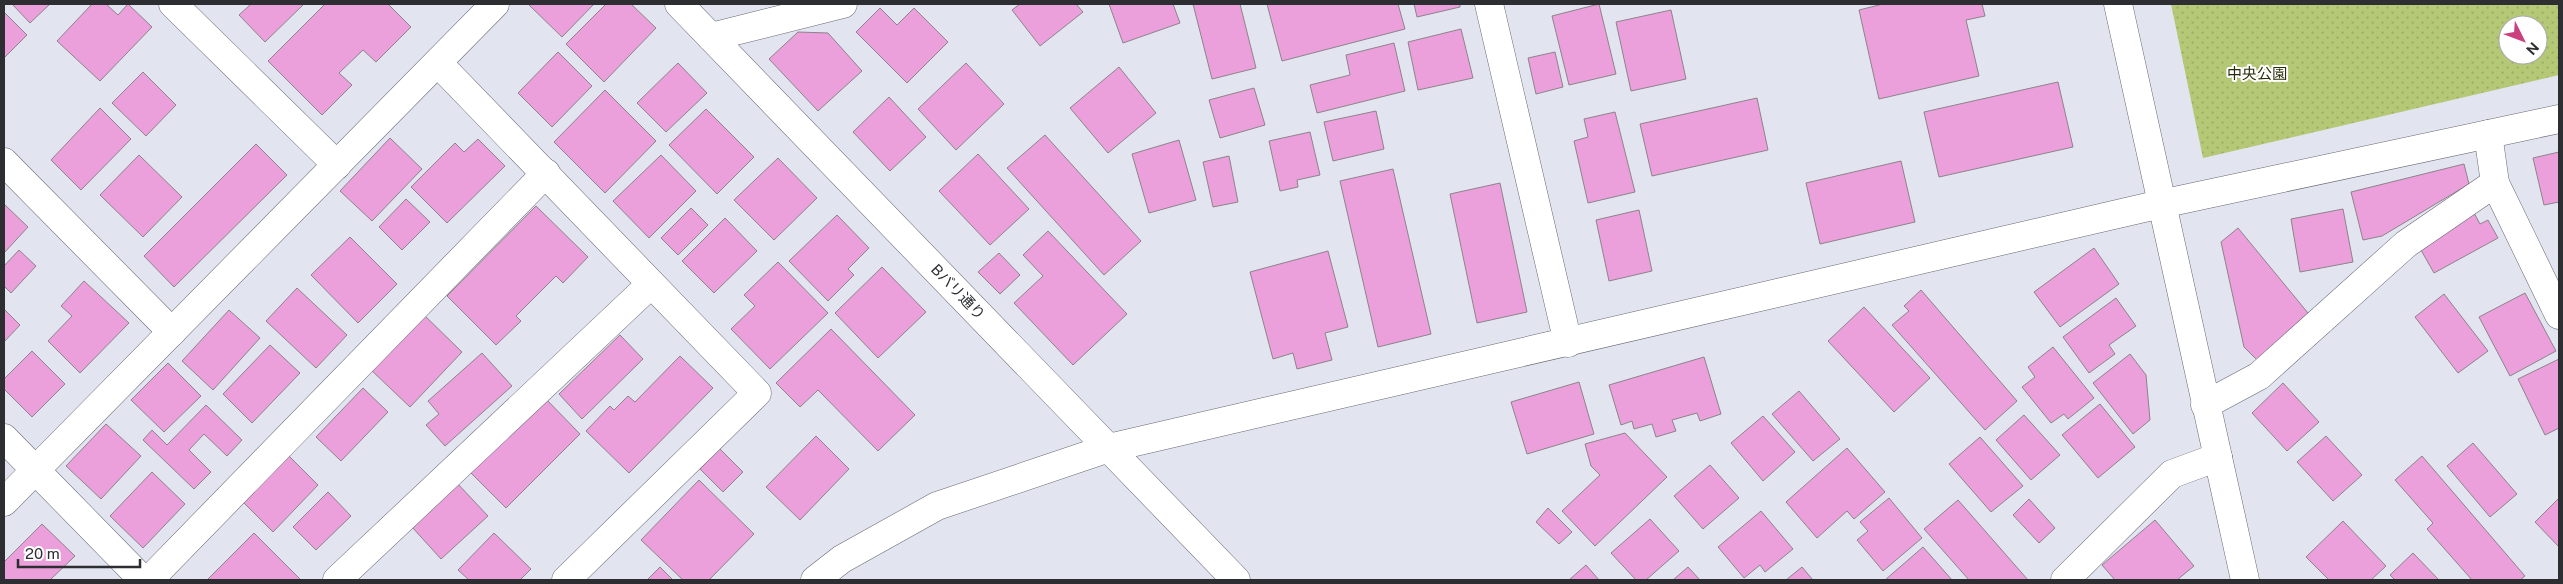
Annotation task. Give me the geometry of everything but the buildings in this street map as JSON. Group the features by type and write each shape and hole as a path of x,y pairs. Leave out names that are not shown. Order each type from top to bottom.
{"street":[{"path":"173,4 337,165"},
{"name":"Bバリ通り","path":"679,4 1236,580"},
{"path":"711,38 843,4"},
{"path":"1489,4 1568,343"},
{"path":"2118,4 2245,580"},
{"path":"4,502 438,63 483,8"},
{"path":"438,63 757,393 566,580"},
{"path":"815,580 842,559 937,506 1109,448 2161,204 2559,119"},
{"path":"2488,134 2495,183 2559,315"},
{"path":"4,162 172,332"},
{"path":"149,580 546,173"},
{"path":"2206,405 2259,376 2406,244 2495,183"},
{"path":"337,580 650,284"},
{"path":"4,438 143,580"},
{"path":"2065,580 2172,474 2218,457"}],"green space":[{"name":"中央公園","path":"2171,4 2559,4 2559,75 2203,158"}]}
